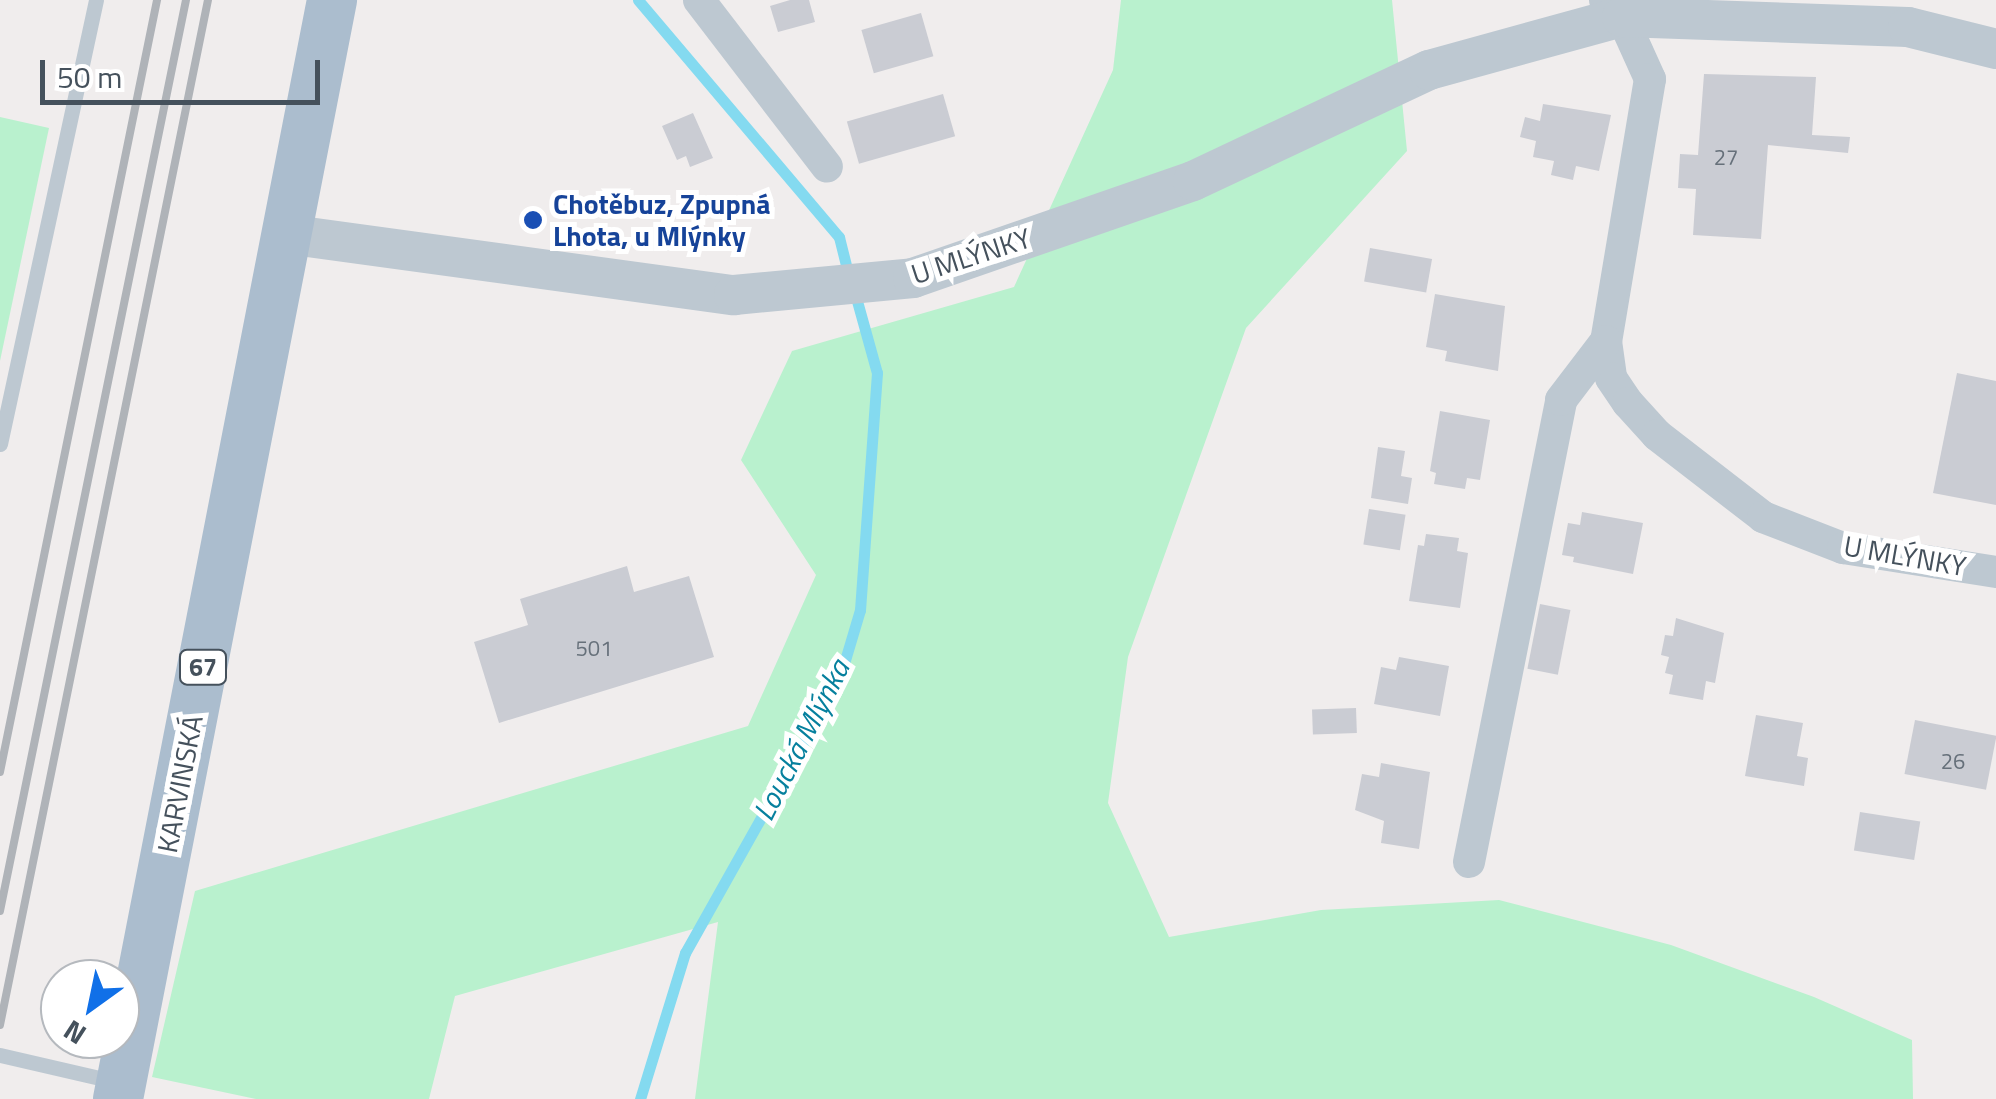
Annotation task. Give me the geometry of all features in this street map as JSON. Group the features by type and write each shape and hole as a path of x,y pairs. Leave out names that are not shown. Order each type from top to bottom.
{"main road":[{"name":"67","path":"286,234 332,0"},
{"name":"KARVINSKÁ","path":"120,1091 286,234"}],"street":[{"path":"699,0 826,166"},
{"name":"U MLÝNKY","path":"286,234 734,295 913,278 1193,181 1429,70 1614,9 1911,14 1996,48"},
{"name":"U MLÝNKY","path":"1614,9 1650,79 1606,341 1611,378 1657,435 1763,517 1843,548 1996,572"},
{"name":"U MLÝNKY","path":"1469,862 1561,400 1606,341"}],"lane":[{"path":"0,444 96,0"},
{"path":"0,1055 120,1091"}],"green space":[{"path":"1121,0 1392,0 1407,151 1246,328 1128,657 1108,803 1169,937 1321,910 1499,900 1671,945 1814,997 1912,1040 1913,1099 695,1099 718,922 455,996 429,1099 256,1099 152,1077 195,891 748,726 816,575 741,460 792,351 1014,287 1113,70"},
{"path":"0,117 49,128 0,361"}],"building":[{"path":"809,0 815,22 778,32 770,6"},
{"path":"921,13 933,56 874,73 861,30"},
{"path":"1704,74 1816,77 1812,135 1850,137 1848,153 1768,145 1761,239 1693,235 1696,189 1678,188 1680,154 1698,155"},
{"path":"943,94 955,136 859,164 847,122"},
{"path":"1543,104 1611,115 1599,171 1576,166 1573,180 1551,175 1554,161 1533,157 1536,141 1520,137 1525,117 1540,121"},
{"path":"693,113 713,158 690,167 686,156 677,160 662,126"},
{"path":"1370,248 1432,259 1426,292 1364,281"},
{"path":"1435,294 1505,306 1498,371 1445,361 1447,351 1426,347"},
{"path":"1957,373 1996,381 1996,505 1933,493"},
{"path":"1440,411 1490,420 1480,480 1467,478 1465,489 1434,484 1436,473 1430,471"},
{"path":"1378,447 1405,451 1401,476 1412,478 1408,504 1371,498"},
{"path":"1369,509 1406,515 1400,550 1363,545"},
{"path":"1582,512 1643,523 1633,574 1573,562 1574,557 1562,555 1568,523 1580,525"},
{"path":"1426,534 1459,538 1457,551 1468,553 1460,608 1409,601 1418,545 1424,546"},
{"path":"627,566 634,592 689,576 714,657 499,723 474,642 528,625 520,599"},
{"path":"1540,604 1570,610 1558,675 1527,669"},
{"path":"1676,618 1724,633 1715,683 1706,681 1703,700 1669,694 1673,675 1665,673 1669,657 1661,655 1665,635 1673,636"},
{"path":"1399,657 1449,666 1440,716 1374,704 1381,667 1396,670"},
{"path":"1356,708 1357,733 1313,735 1312,710"},
{"path":"1756,715 1803,723 1797,756 1808,758 1804,786 1745,776"},
{"path":"1915,720 1996,736 1986,790 1905,774"},
{"path":"1381,763 1430,772 1419,849 1381,843 1384,821 1355,810 1362,774 1379,777"},
{"path":"1860,812 1920,822 1914,860 1854,851"}],"waterway":[{"name":"Loucká Mlýnka","path":"638,0 839,237 848,272"},
{"name":"Loucká Mlýnka","path":"640,1099 685,953 840,677 860,610 877,373 857,301"}],"railway":[{"path":"0,772 157,0"},
{"path":"0,911 186,0"},
{"path":"0,1025 208,0"}],"place":[{"name":"Chotěbuz, Zpupná Lhota, u Mlýnky","path":"533,220"}]}
